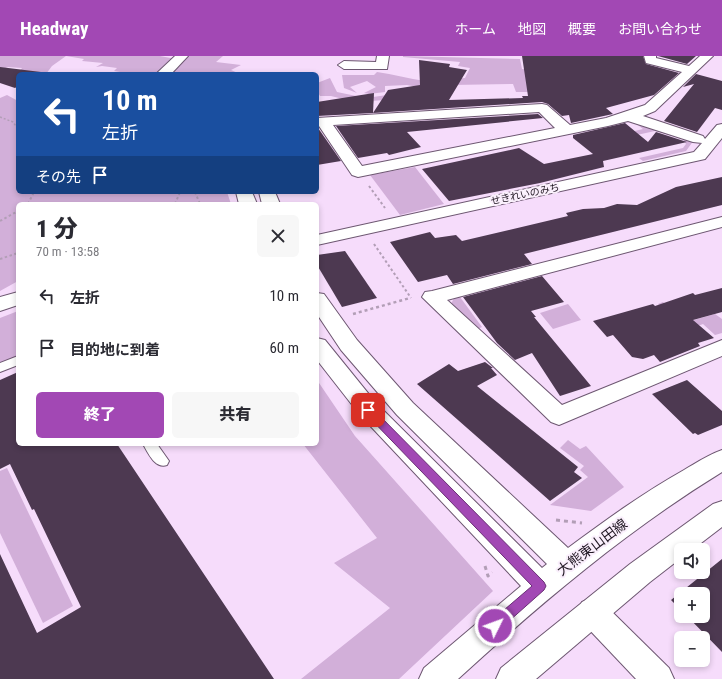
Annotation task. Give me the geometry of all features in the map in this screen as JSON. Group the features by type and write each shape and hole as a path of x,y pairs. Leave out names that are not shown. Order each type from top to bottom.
{"street":[{"path":"165,72 182,56"},
{"path":"344,65 382,66 383,56"},
{"path":"650,56 650,60 691,70"},
{"path":"320,122 358,172 629,116 650,108 707,56"},
{"path":"320,122 542,108 565,129"},
{"path":"629,116 698,139"},
{"name":"せきれいのみち","path":"319,240 698,156 722,128"},
{"path":"432,297 717,228"},
{"path":"432,297 559,416 722,347"},
{"path":"0,304 16,299"},
{"path":"319,302 349,345 405,409 567,565"},
{"path":"319,348 368,410 540,586"},
{"name":"大熊東山田線","path":"436,679 540,586 567,565 656,500 722,460"},
{"path":"512,679 640,572 722,512"},
{"path":"592,612 658,679"}],"lane":[{"path":"0,368 16,361"},
{"path":"151,446 162,461"}],"path":[{"path":"0,117 13,122 16,126"},
{"path":"358,172 389,214"},
{"path":"0,221 16,212"},
{"path":"370,238 411,298"},
{"path":"0,259 16,254"},
{"path":"351,314 411,298 432,297"}],"shaded area":[{"path":"0,56 66,56 52,66 48,72 24,72 20,71 22,68 8,67 0,70"},
{"path":"66,56 160,56 181,60 186,56 223,56 216,62 241,65 231,70 236,72 120,72 114,71 117,68 102,66 96,67 103,63 82,61 84,59"},
{"path":"403,56 520,59 522,69 546,70 530,92 516,92 513,84 452,85 452,79 465,78 470,68 458,66 460,62"},
{"path":"377,72 425,81 423,88 407,85 385,86 385,92 369,94 364,93 376,87 367,81 350,87 357,93 344,88 342,75 374,75"},
{"path":"330,78 337,92 366,98 394,94 416,98 355,102 331,96 320,96 319,82"},
{"path":"7,95 16,100 16,194 228,194 230,202 16,202 16,282 0,291 0,98"},
{"path":"634,122 694,140 686,151 643,161 639,158 683,148 686,144 683,139 655,131 614,140 610,137 643,129"},
{"path":"415,167 444,204 400,215 370,175"},
{"path":"460,297 482,327 478,329 451,304 454,298"},
{"path":"663,302 687,322 715,314 722,319 722,333 715,335 703,324 687,330 658,304"},
{"path":"568,304 581,320 553,329 540,313"},
{"path":"16,312 16,357 0,363 0,318"},
{"path":"319,383 355,436 493,591 399,679 301,679 390,608 334,563 377,538 305,446 319,446"},
{"path":"568,440 580,449 586,446 624,487 591,511 550,505 588,477 580,470 584,466 560,448"},
{"path":"7,468 73,606 43,623 0,533 0,471"}],"building":[{"path":"522,56 643,56 646,64 679,73 654,95 606,108 613,114 571,123 569,115 562,116 548,104 542,102 373,113 388,90 420,85 419,60 450,64 449,67 467,70 449,100 523,98 522,96 528,96"},
{"path":"658,56 696,56 687,64"},
{"path":"0,67 41,72 16,72 15,88 0,83"},
{"path":"696,74 722,81 722,110 715,108 697,132 664,121 694,84 683,87"},
{"path":"374,93 373,113 319,116 319,102"},
{"path":"538,114 543,118 407,132 421,147 389,155 387,153 358,158 336,126"},
{"path":"625,123 648,142 656,132 687,142 603,161 604,167 540,183 449,201 422,169 519,148 544,164 593,154 573,138 573,135"},
{"path":"319,129 341,161 319,165"},
{"path":"722,177 722,205 524,254 532,264 453,284 447,275 418,282 390,242 430,232 435,238 456,235 462,241 568,216 566,213 583,209 604,208 617,204 637,205 676,187"},
{"path":"345,251 377,298 342,307 319,268 319,255"},
{"path":"542,276 564,302 531,311 536,317 534,317 591,386 560,396 532,353 515,360 497,343 463,297"},
{"path":"722,288 722,312 693,320 714,338 698,343 700,346 660,362 654,355 643,359 632,357 613,335 607,337 593,321 653,304 655,306 693,293 695,295"},
{"path":"485,362 493,368 491,368 497,375 477,386 578,467 574,472 582,478 550,501 417,384 449,364 458,371"},
{"path":"16,373 16,446 118,446 274,679 0,679 0,554 37,633 81,607 34,509 32,510 10,464 0,469 0,380"},
{"path":"687,380 722,411 722,425 698,435 695,433 693,434 652,394"},
{"path":"722,559 722,652 710,640 710,631 702,631 694,623 710,623 710,587 687,587 697,579 710,579 710,569"}],"route":[{"path":"368,410 540,586 495,626"}]}
